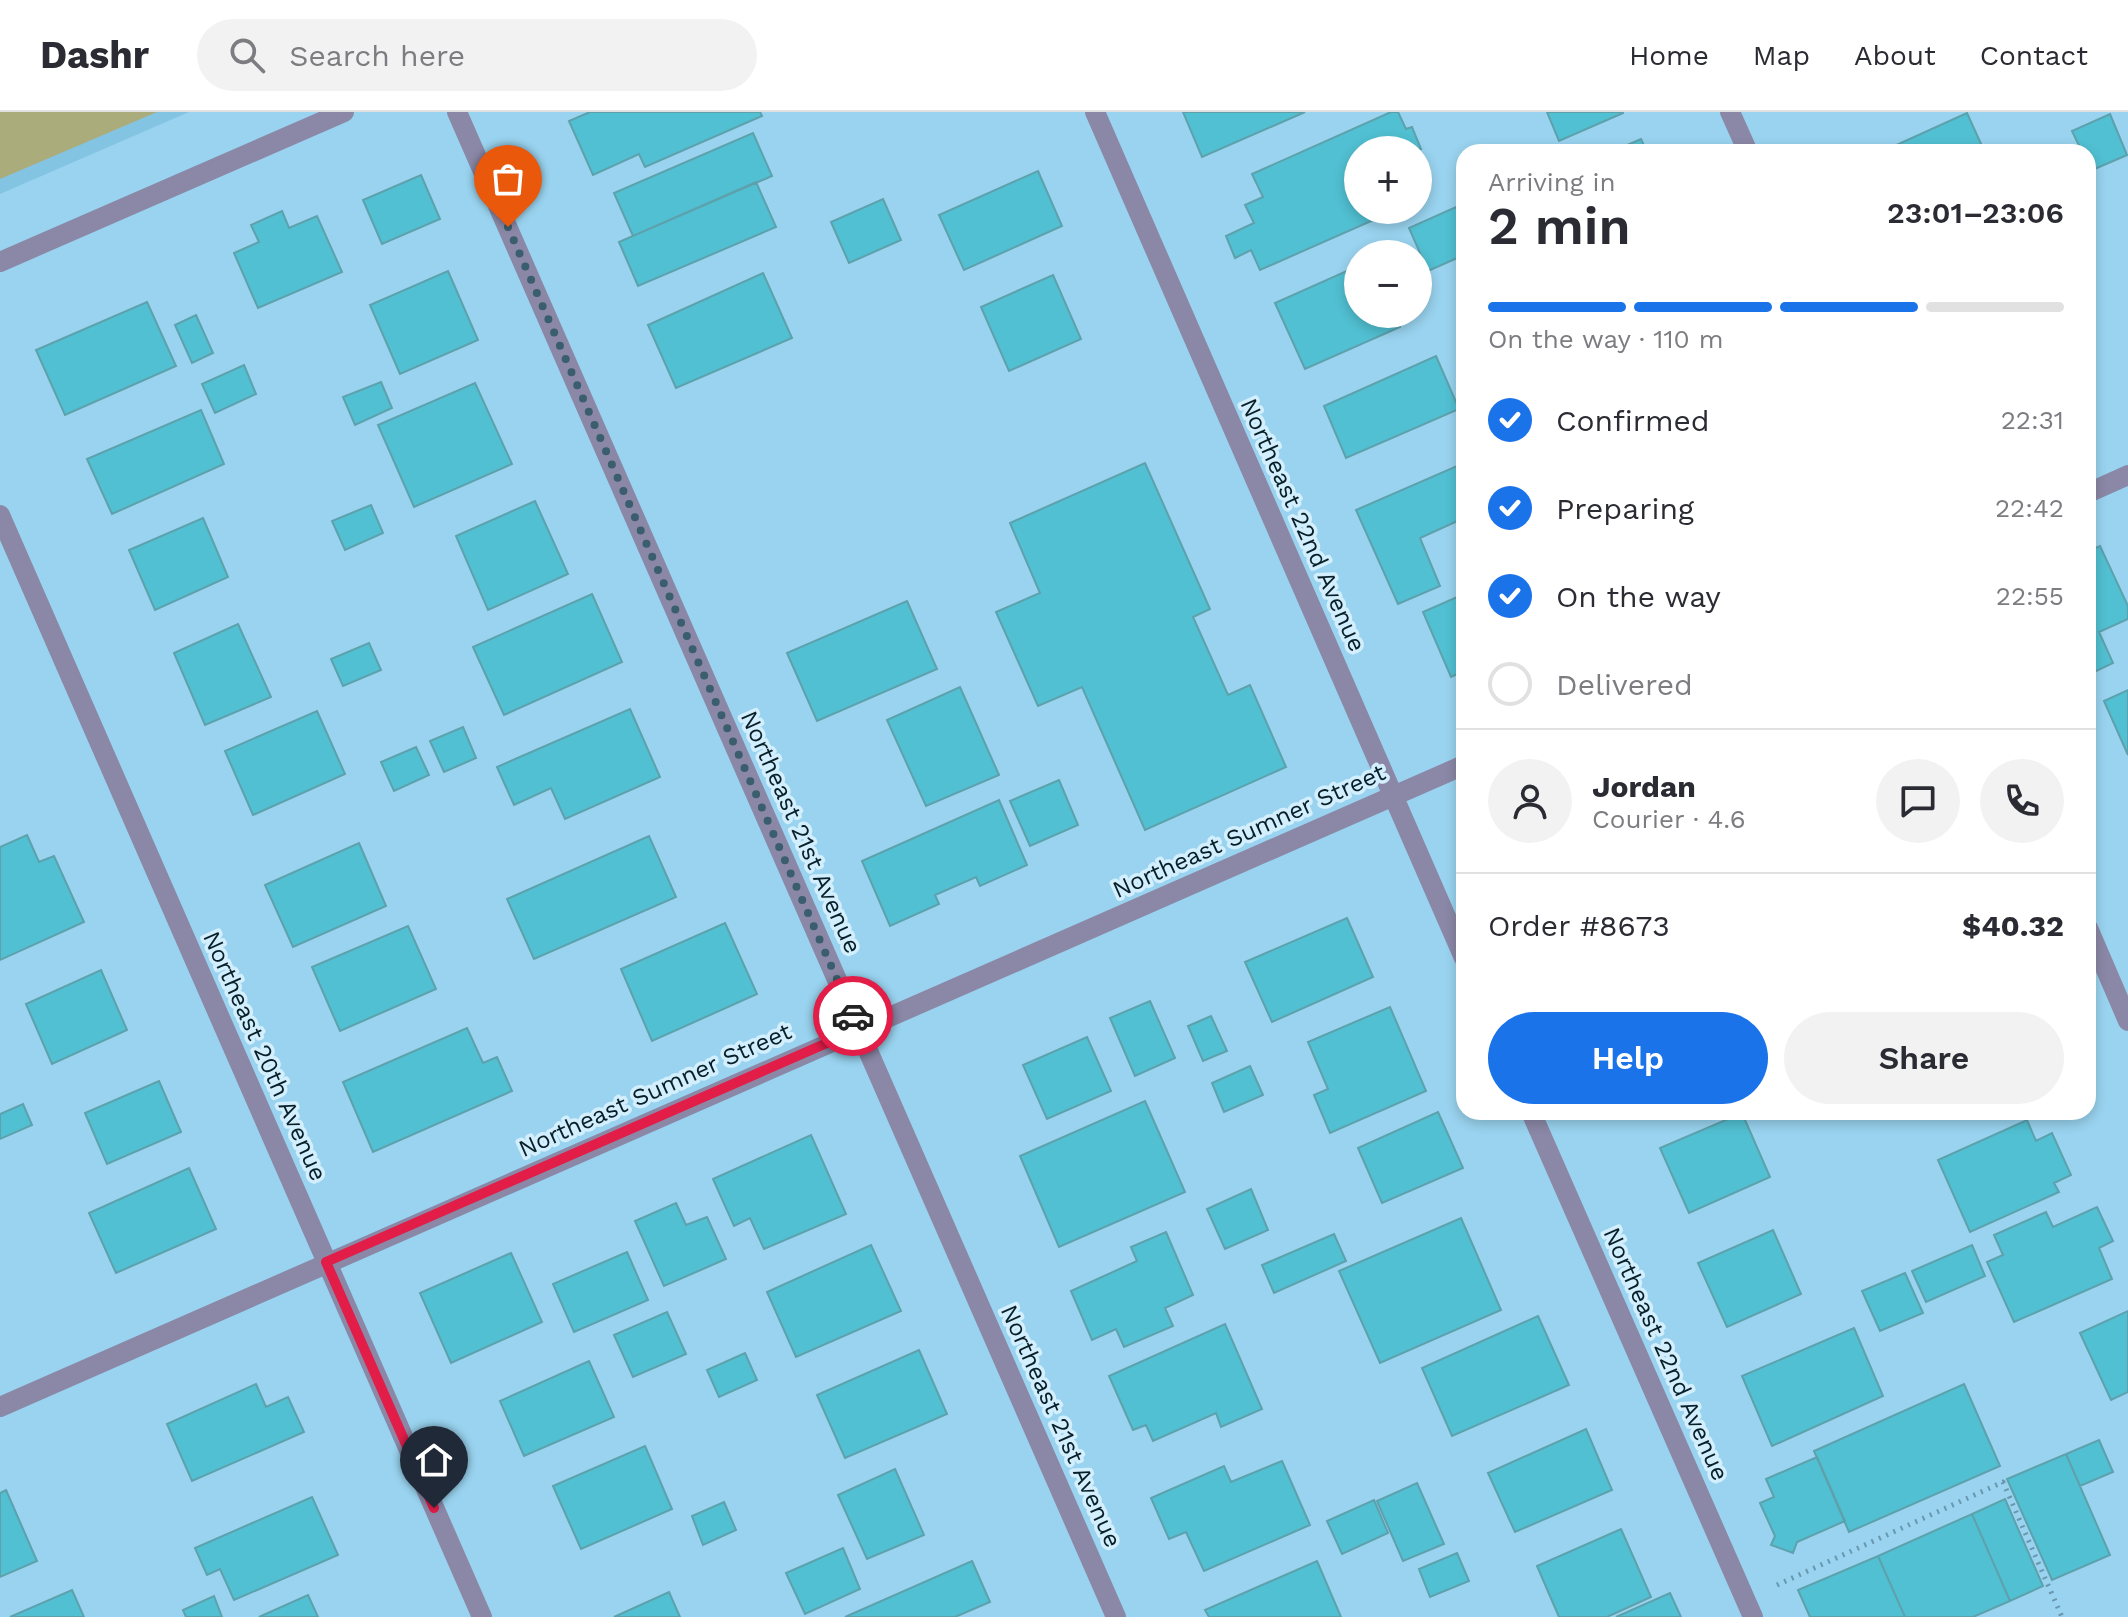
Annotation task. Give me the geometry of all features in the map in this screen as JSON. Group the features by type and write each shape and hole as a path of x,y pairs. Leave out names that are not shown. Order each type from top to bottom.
{"street":[{"path":"0,262 344,112"},
{"name":"Northeast 21st Avenue","path":"457,112 1116,1617"},
{"name":"Northeast 22nd Avenue","path":"1095,112 1456,940"},
{"path":"1730,112 1744,144"},
{"path":"2096,489 2128,475"},
{"name":"Northeast 20th Avenue","path":"0,515 482,1617"},
{"name":"Northeast Sumner Street","path":"0,1407 1456,768"},
{"path":"2096,947 2128,1021"},
{"name":"Northeast 22nd Avenue","path":"1535,1120 1749,1608"}],"path":[{"path":"1749,1608 2003,1482 2062,1617"}],"shaded area":[{"path":"0,112 189,112 0,194"}],"green space":[{"path":"0,112 157,112 0,179"}],"building":[{"path":"590,112 760,112 762,116 645,167 639,154 593,175 569,121"},
{"path":"1183,112 1305,112 1202,157"},
{"path":"1391,112 1398,112 1406,129 1412,127 1416,136 1344,136 1344,224 1364,224 1260,270 1251,250 1235,258 1226,236 1254,223 1245,205 1263,197 1252,174"},
{"path":"1547,112 1623,112 1623,113 1559,141"},
{"path":"1967,113 1981,144 1899,144"},
{"path":"2110,114 2127,155 2096,168 2096,144 2078,144 2072,131"},
{"path":"753,133 772,176 633,236 614,193"},
{"path":"1038,171 1062,226 964,270 939,215"},
{"path":"421,175 440,219 382,244 363,200"},
{"path":"756,182 776,227 638,286 619,242"},
{"path":"883,199 901,240 849,263 831,222"},
{"path":"1456,207 1456,259 1432,269 1432,240 1414,240 1409,228 1418,224 1432,224 1432,218"},
{"path":"282,211 289,228 317,216 342,272 258,308 234,253 259,242 251,225"},
{"path":"448,271 478,340 400,374 370,305"},
{"path":"1344,272 1344,328 1398,328 1305,369 1275,303"},
{"path":"763,273 792,338 676,388 648,325"},
{"path":"1053,275 1081,339 1009,371 981,307"},
{"path":"147,302 176,366 65,415 36,350"},
{"path":"196,315 213,353 192,363 175,325"},
{"path":"1436,356 1456,402 1456,410 1346,458 1324,406"},
{"path":"244,365 256,394 215,413 202,384"},
{"path":"381,382 392,408 355,425 343,397"},
{"path":"475,383 512,464 414,507 378,425"},
{"path":"201,410 224,464 112,514 87,459"},
{"path":"1145,463 1210,609 1193,617 1228,695 1250,685 1286,767 1145,830 1082,687 1038,706 996,612 1040,593 1010,523"},
{"path":"1456,466 1456,522 1420,538 1440,586 1398,604 1356,510"},
{"path":"535,501 568,574 488,610 456,536"},
{"path":"371,505 383,533 345,550 332,521"},
{"path":"203,518 228,577 155,610 129,550"},
{"path":"2100,546 2128,606 2128,619 2099,632 2113,663 2096,671 2096,548"},
{"path":"592,594 622,662 504,715 473,647"},
{"path":"1456,598 1456,675 1451,677 1423,612"},
{"path":"907,601 937,669 817,721 787,653"},
{"path":"238,624 271,697 205,725 174,653"},
{"path":"369,643 381,670 343,686 331,659"},
{"path":"960,687 999,775 926,806 887,720"},
{"path":"2128,690 2128,755 2104,701"},
{"path":"630,709 660,777 565,819 551,788 514,805 497,767"},
{"path":"317,711 345,774 253,815 225,751"},
{"path":"463,727 476,758 444,772 430,741"},
{"path":"416,747 429,775 394,791 381,762"},
{"path":"1059,780 1078,825 1030,846 1010,801"},
{"path":"999,800 1027,865 980,886 976,877 935,895 939,904 890,926 862,861"},
{"path":"27,835 39,862 54,856 84,922 0,960 0,847"},
{"path":"649,836 676,897 534,959 507,899"},
{"path":"359,843 386,906 293,947 265,885"},
{"path":"1347,918 1373,977 1272,1022 1245,962"},
{"path":"725,923 757,994 652,1041 621,969"},
{"path":"408,926 436,989 340,1031 312,967"},
{"path":"101,970 127,1030 52,1064 26,1004"},
{"path":"1150,1001 1175,1058 1135,1076 1110,1018"},
{"path":"1390,1007 1426,1091 1330,1133 1314,1095 1328,1089 1308,1042"},
{"path":"1211,1016 1227,1051 1203,1061 1188,1026"},
{"path":"467,1028 483,1063 497,1057 512,1091 373,1152 343,1082"},
{"path":"1087,1037 1111,1091 1047,1119 1023,1065"},
{"path":"1250,1066 1263,1095 1224,1112 1212,1083"},
{"path":"159,1081 181,1132 107,1164 85,1113"},
{"path":"1145,1101 1185,1192 1059,1247 1020,1156"},
{"path":"23,1104 32,1125 0,1139 0,1114"},
{"path":"1438,1112 1463,1168 1382,1203 1358,1148"},
{"path":"1726,1120 1745,1120 1770,1177 1689,1213 1660,1148"},
{"path":"2027,1120 2036,1141 2052,1133 2071,1175 2054,1183 2059,1192 1970,1232 1938,1160"},
{"path":"811,1135 846,1214 764,1249 750,1218 734,1226 713,1179"},
{"path":"189,1168 216,1229 116,1273 89,1213"},
{"path":"1251,1189 1268,1230 1225,1249 1207,1209"},
{"path":"676,1203 686,1225 707,1217 726,1259 664,1286 635,1221"},
{"path":"2097,1207 2113,1241 2099,1248 2112,1279 2014,1322 1987,1262 2003,1255 1994,1235 2046,1212 2053,1227"},
{"path":"1461,1218 1501,1310 1380,1363 1339,1271"},
{"path":"1773,1230 1801,1294 1727,1327 1698,1263"},
{"path":"1166,1232 1193,1295 1165,1308 1173,1326 1124,1347 1116,1329 1092,1340 1071,1291 1137,1261 1131,1247"},
{"path":"1334,1234 1346,1261 1274,1293 1262,1265"},
{"path":"871,1245 901,1311 796,1357 767,1292"},
{"path":"1972,1245 1985,1276 1926,1302 1912,1271"},
{"path":"627,1252 648,1300 574,1332 553,1284"},
{"path":"511,1253 542,1322 451,1363 420,1293"},
{"path":"1905,1273 1923,1313 1880,1331 1862,1291"},
{"path":"2128,1311 2128,1392 2111,1400 2080,1333"},
{"path":"667,1312 686,1354 633,1377 614,1335"},
{"path":"1538,1316 1569,1385 1452,1436 1422,1368"},
{"path":"1225,1324 1262,1409 1221,1427 1216,1413 1153,1441 1146,1425 1133,1430 1109,1376"},
{"path":"1854,1328 1883,1396 1772,1446 1742,1376"},
{"path":"919,1350 947,1414 845,1458 817,1395"},
{"path":"745,1353 757,1380 719,1397 707,1370"},
{"path":"589,1361 614,1417 524,1456 500,1401"},
{"path":"256,1384 266,1407 288,1397 304,1432 192,1481 167,1424"},
{"path":"1964,1384 2000,1466 1849,1532 1814,1451"},
{"path":"1586,1429 1612,1490 1515,1532 1488,1473"},
{"path":"2099,1440 2113,1472 2080,1486 2066,1454"},
{"path":"645,1446 672,1509 581,1549 553,1486"},
{"path":"2066,1454 2110,1555 2052,1580 2007,1479"},
{"path":"1817,1457 1845,1521 1797,1542 1793,1553 1771,1545 1775,1536 1760,1503 1774,1497 1766,1479"},
{"path":"1282,1461 1310,1525 1204,1571 1186,1532 1169,1539 1151,1498 1224,1466 1231,1482"},
{"path":"895,1469 924,1535 867,1559 838,1495"},
{"path":"1417,1483 1444,1544 1403,1561 1377,1501"},
{"path":"6,1490 37,1561 0,1577 0,1493"},
{"path":"312,1497 338,1555 234,1600 220,1569 207,1575 195,1548"},
{"path":"2005,1499 2043,1586 2010,1601 1972,1514"},
{"path":"1374,1500 1388,1533 1342,1554 1327,1521"},
{"path":"724,1502 736,1530 703,1545 692,1516"},
{"path":"1972,1514 2010,1601 1973,1617 1905,1617 1878,1556"},
{"path":"1621,1529 1651,1597 1607,1617 1559,1617 1537,1566"},
{"path":"843,1548 860,1589 805,1614 786,1573"},
{"path":"1457,1553 1469,1581 1430,1597 1419,1569"},
{"path":"1878,1556 1905,1617 1810,1617 1798,1590"},
{"path":"972,1561 990,1602 955,1617 845,1617"},
{"path":"1317,1561 1341,1617 1209,1617 1205,1610"},
{"path":"72,1590 84,1617 10,1617"},
{"path":"669,1592 680,1617 614,1617"},
{"path":"1670,1593 1681,1617 1616,1617"},
{"path":"308,1595 318,1617 259,1617"},
{"path":"214,1596 222,1617 186,1617 183,1610"}],"way so far":[{"path":"508,227 853,1016"}],"route":[{"path":"434,1508 326,1262 859,1029 853,1016"}]}
